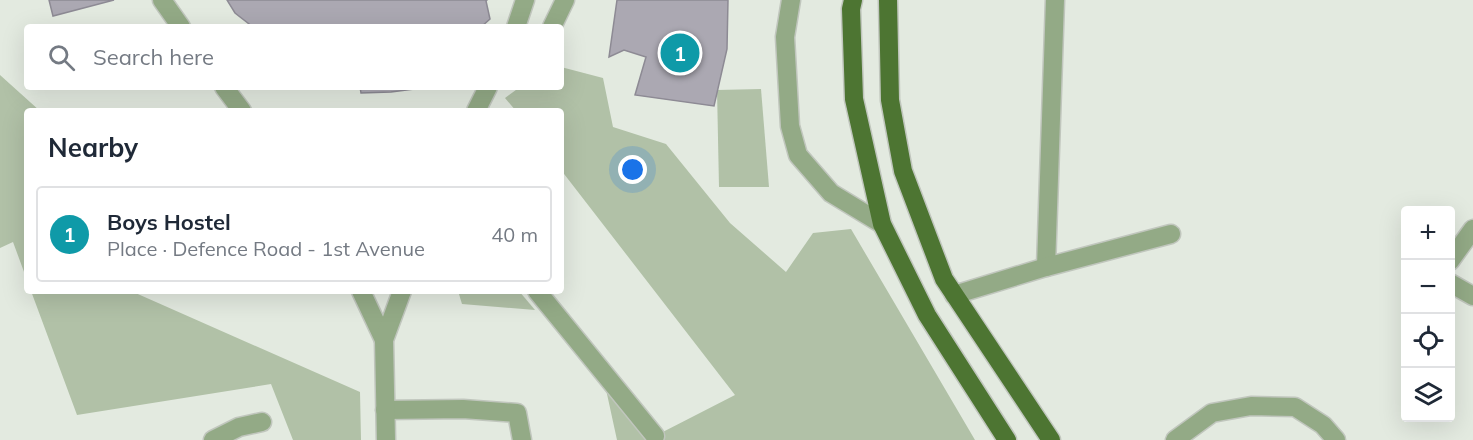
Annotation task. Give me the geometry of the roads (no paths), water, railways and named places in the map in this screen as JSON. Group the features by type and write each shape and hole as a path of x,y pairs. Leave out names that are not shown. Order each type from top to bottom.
{"main road":[{"path":"853,0 851,9 854,99 882,224 927,315 1007,440"},
{"path":"888,0 890,100 903,171 944,279 1051,440"}],"street":[{"path":"162,0 179,24"},
{"path":"517,24 525,0"},
{"path":"553,24 565,0"},
{"path":"791,0 785,37 790,126 798,155 831,193 882,224"},
{"path":"1046,267 1055,0"},
{"path":"226,90 240,108"},
{"path":"478,108 486,90"},
{"path":"1451,260 1473,229"},
{"path":"954,295 1046,267 1172,234"},
{"path":"1455,286 1473,296"},
{"path":"362,294 384,340"},
{"path":"386,440 384,340 401,294"},
{"path":"539,294 655,436"},
{"path":"1175,440 1212,413 1251,406 1295,407 1323,425 1336,440"},
{"path":"385,410 463,409 517,413 522,440"},
{"path":"213,440 239,427 262,422"}],"place":[{"name":"Boys Hostel","path":"680,53"}]}
